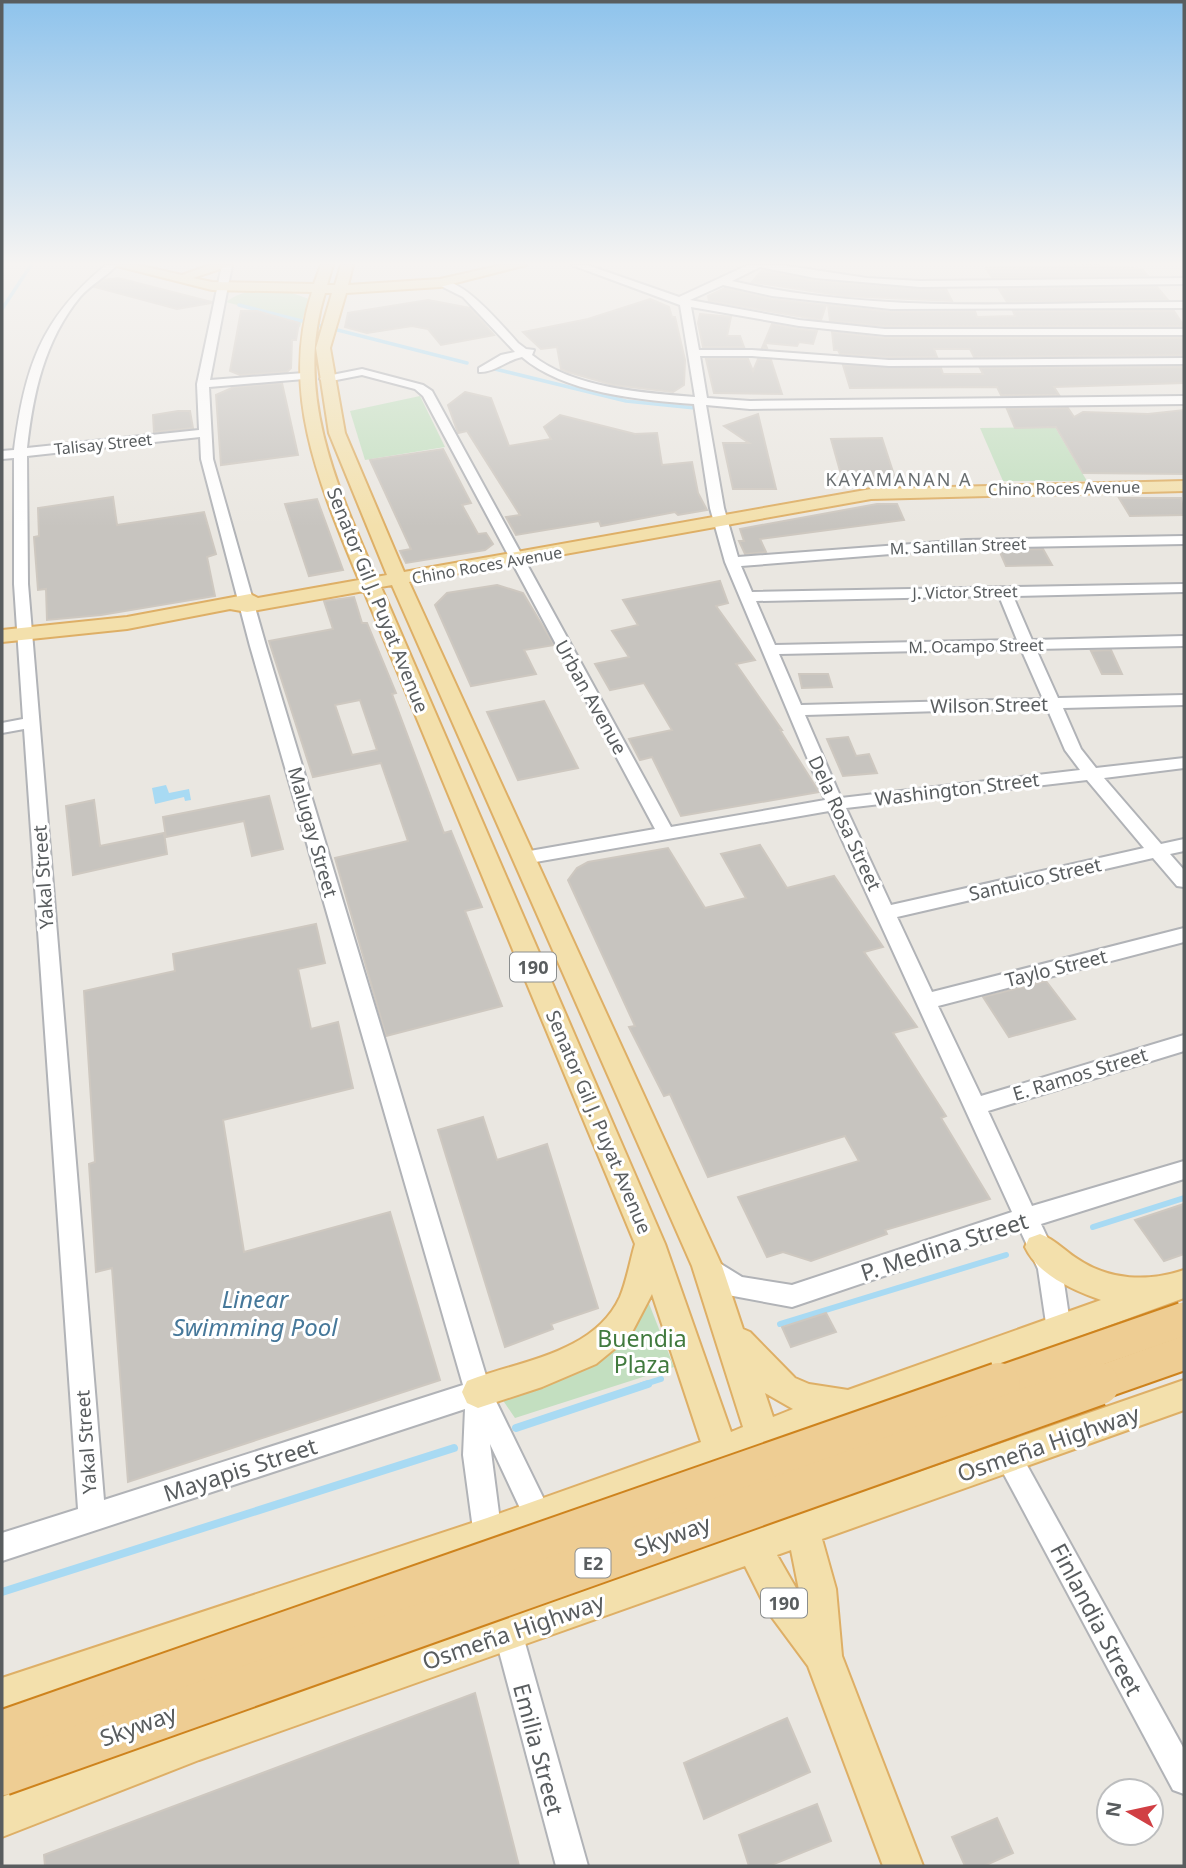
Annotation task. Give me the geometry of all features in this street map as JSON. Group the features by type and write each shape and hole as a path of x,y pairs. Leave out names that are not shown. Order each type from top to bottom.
{"highway":[{"name":"Skyway","path":"2,1732 1184,1319"},
{"name":"Skyway","path":"2,1774 1184,1353"}],"main road":[{"name":"Senator Gil J. Puyat Avenue","path":"305,352 304,376 313,438 369,582 650,1244 753,1545 781,1600 823,1656 903,1866"},
{"name":"Senator Gil J. Puyat Avenue","path":"323,352 337,433 397,577 707,1266 763,1437 812,1559 818,1588 823,1656"},
{"name":"Chino Roces Avenue","path":"2,636 127,623 725,518 897,491 1184,486"},
{"path":"478,1392 574,1360 614,1332 631,1307 650,1244"},
{"path":"1040,1247 1071,1274 1110,1289 1133,1292 1184,1284"},
{"path":"2,1697 487,1536 1184,1284"},
{"path":"731,1334 771,1380 790,1394 816,1402 853,1405"},
{"name":"Osmeña Highway","path":"2,1817 199,1741 1184,1395"}],"street":[{"name":"Yakal Street","path":"44,352 27,406 19,453 17,497 24,633 92,1518"},
{"name":"Malugay Street","path":"209,352 203,384 207,459 243,604 478,1392 541,1517 568,1611"},
{"path":"483,370 517,352"},
{"path":"526,352 569,380 634,396 694,403 1184,400"},
{"name":"Dela Rosa Street","path":"687,352 694,403 725,518 733,562 746,597 835,804 1040,1247 1052,1280 1059,1330"},
{"name":"Dela Rosa Street","path":"694,353 694,403"},
{"path":"694,353 752,353 889,363 1184,361"},
{"name":"Urban Avenue","path":"326,379 362,372 419,387 428,394 666,834"},
{"path":"203,384 304,376"},
{"path":"694,403 1184,390"},
{"name":"Talisay Street","path":"2,455 204,433"},
{"name":"M. Santillan Street","path":"733,562 966,544 1184,540"},
{"name":"J. Victor Street","path":"746,597 1184,588"},
{"path":"1004,592 1050,704 1073,750 1090,774 1184,881"},
{"name":"M. Ocampo Street","path":"769,650 1184,641"},
{"name":"Wilson Street","path":"794,710 1184,700"},
{"path":"2,728 32,722"},
{"name":"Washington Street","path":"524,858 835,804 1184,763"},
{"name":"Santuico Street","path":"886,913 1184,845"},
{"name":"Taylo Street","path":"927,1001 1184,934"},
{"name":"E. Ramos Street","path":"976,1105 1184,1043"},
{"name":"P. Medina Street","path":"707,1266 737,1287 792,1296 1026,1218 1184,1170"},
{"name":"Malugay Street","path":"478,1392 475,1455 487,1536 508,1633"},
{"name":"Mayapis Street","path":"2,1547 478,1392"},
{"name":"Finlandia Street","path":"1009,1458 1184,1779"},
{"name":"Emilia Street","path":"508,1633 572,1866"}],"green space":[{"path":"420,396 445,447 365,460 350,411"},
{"path":"1055,427 1087,481 1003,481 980,428"},
{"name":"Buendia Plaza","path":"646,1296 674,1367 515,1418 500,1396"}],"water":[{"path":"166,785 169,793 189,789 191,800 185,801 184,797 155,804 152,788"}],"building":[{"path":"233,352 292,352 291,368 287,372 240,375 230,371"},
{"path":"558,352 683,352 685,360 684,385 673,392 613,385 561,369"},
{"path":"935,352 937,357 889,357 840,354"},
{"path":"972,352 1184,352 1184,355 974,357"},
{"path":"706,359 748,359 753,371 758,359 771,360 782,394 714,393"},
{"path":"843,365 941,368 943,374 983,374 980,368 1184,367 1184,383 1054,387 1059,395 1001,395 997,387 850,388"},
{"path":"282,383 298,455 221,465 216,395 234,387"},
{"path":"465,392 491,398 509,446 551,439 544,427 560,415 635,434 657,433 662,465 692,462 698,493 707,510 678,515 675,512 601,526 599,521 516,535 506,517 520,515 467,431 458,433 448,405"},
{"path":"1068,408 1074,417 1083,412 1148,414 1184,410 1184,474 1083,473 1056,427 1015,428 1007,409"},
{"path":"190,411 193,428 154,432 153,415"},
{"path":"758,414 776,489 733,489 723,443 749,443 724,426"},
{"path":"882,438 895,478 842,478 831,439"},
{"path":"443,449 471,503 462,505 478,534 486,533 493,544 485,550 406,563 400,551 411,549 370,460"},
{"path":"113,497 117,525 204,512 216,554 207,557 215,596 101,615 47,620 46,589 38,590 34,537 39,536 38,508"},
{"path":"1119,498 1181,498 1184,515 1130,516"},
{"path":"317,499 343,570 309,576 285,504"},
{"path":"877,504 897,504 904,520 760,539 766,552 745,554 739,541 744,541 740,529"},
{"path":"1043,549 1052,565 1006,566 999,550"},
{"path":"720,581 728,603 716,606 755,660 736,664 782,730 819,792 681,816 652,757 640,760 629,739 672,730 644,683 610,690 595,664 629,657 612,631 638,625 623,600"},
{"path":"497,585 523,593 554,645 524,650 536,674 471,686 435,605 447,593"},
{"path":"354,597 362,623 367,623 396,693 392,694 444,833 451,831 482,907 465,911 502,1006 386,1036 335,858 408,841 381,763 313,777 269,641 333,629 324,601","holes":["360,700 377,750 352,755 335,705"]},
{"path":"1111,650 1122,674 1102,674 1091,651"},
{"path":"799,674 828,674 832,687 802,688"},
{"path":"544,701 578,768 518,780 487,712"},
{"path":"848,737 856,756 869,754 877,773 843,776 827,739"},
{"path":"269,796 283,849 252,856 244,821 166,837 163,817"},
{"path":"94,800 100,846 164,833 167,854 73,875 66,806"},
{"path":"760,845 787,888 834,876 883,947 864,952 917,1027 893,1033 946,1116 941,1118 990,1199 885,1230 887,1234 811,1261 783,1252 767,1257 738,1197 859,1161 845,1136 708,1177 670,1094 664,1096 629,1027 635,1026 568,880 577,868 588,862 668,848 705,908 746,898 721,854"},
{"path":"316,924 325,963 298,969 311,1029 338,1022 353,1088 223,1120 244,1252 390,1212 440,1380 128,1482 112,1268 96,1272 89,1164 95,1162 84,991 175,971 173,954"},
{"path":"1046,981 1075,1019 1009,1037 983,997"},
{"path":"483,1117 497,1160 547,1144 598,1308 551,1324 553,1329 505,1347 438,1130"},
{"path":"1184,1204 1184,1254 1164,1261 1135,1220"},
{"path":"826,1313 836,1332 791,1347 782,1327"},
{"path":"475,1693 519,1866 45,1866 44,1855"},
{"path":"787,1718 810,1772 704,1819 684,1763"},
{"path":"817,1804 831,1841 769,1866 749,1866 739,1835"},
{"path":"997,1818 1013,1853 984,1866 965,1866 952,1837"}],"waterway":[{"path":"424,352 467,363"},
{"path":"495,369 626,401 695,408"},
{"path":"1093,1227 1184,1198"},
{"path":"780,1324 1006,1255"},
{"path":"642,1385 661,1379"},
{"path":"516,1428 648,1384"},
{"path":"2,1592 454,1448"}],"district":[{"name":"KAYAMANAN A","path":"899,479"}],"water label":[{"name":"Linear Swimming Pool","path":"255,1312"}]}
